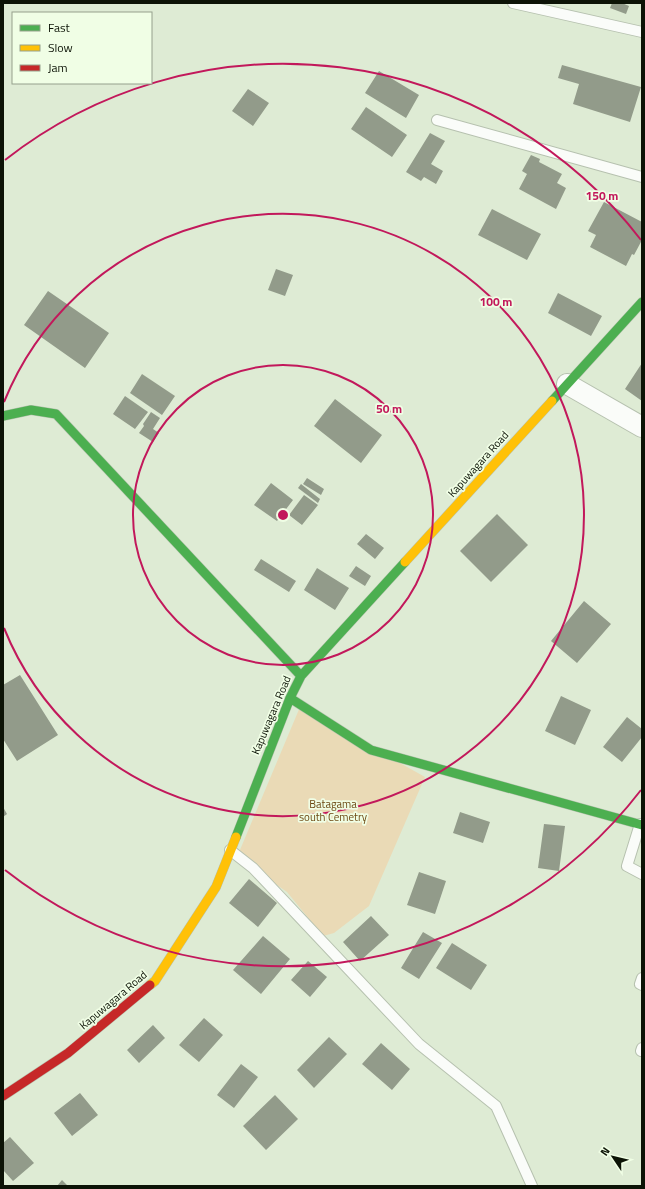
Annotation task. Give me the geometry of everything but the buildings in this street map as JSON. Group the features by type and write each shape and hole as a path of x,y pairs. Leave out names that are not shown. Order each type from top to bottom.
{"street":[{"name":"Kapuwagara Road","path":"3,1096 68,1052 155,981 216,887 290,698 301,676 642,302"},
{"path":"567,384 642,427"},
{"path":"3,416 31,410 56,414 301,676"},
{"path":"290,698 371,750 641,825"}],"lane":[{"path":"513,3 642,32"},
{"path":"437,120 642,177"},
{"path":"641,825 627,866 642,874"},
{"path":"230,850 253,868 419,1044 496,1106 532,1186"},
{"path":"642,978 640,984 642,985"}],"green space":[{"name":"Batagama south Cemetry","path":"300,707 425,777 369,906 334,933 323,936 287,892 237,857"}],"traffic: fast":[{"path":"552,401 642,302"},
{"path":"3,416 31,410 56,414 301,676"},
{"path":"236,837 290,698 301,676 405,562"},
{"path":"290,698 371,750 642,825"}],"traffic: slow":[{"path":"405,562 552,401"},
{"path":"150,985 155,981 216,887 236,837"}],"traffic: jam":[{"path":"3,1096 68,1053 150,985"}]}
